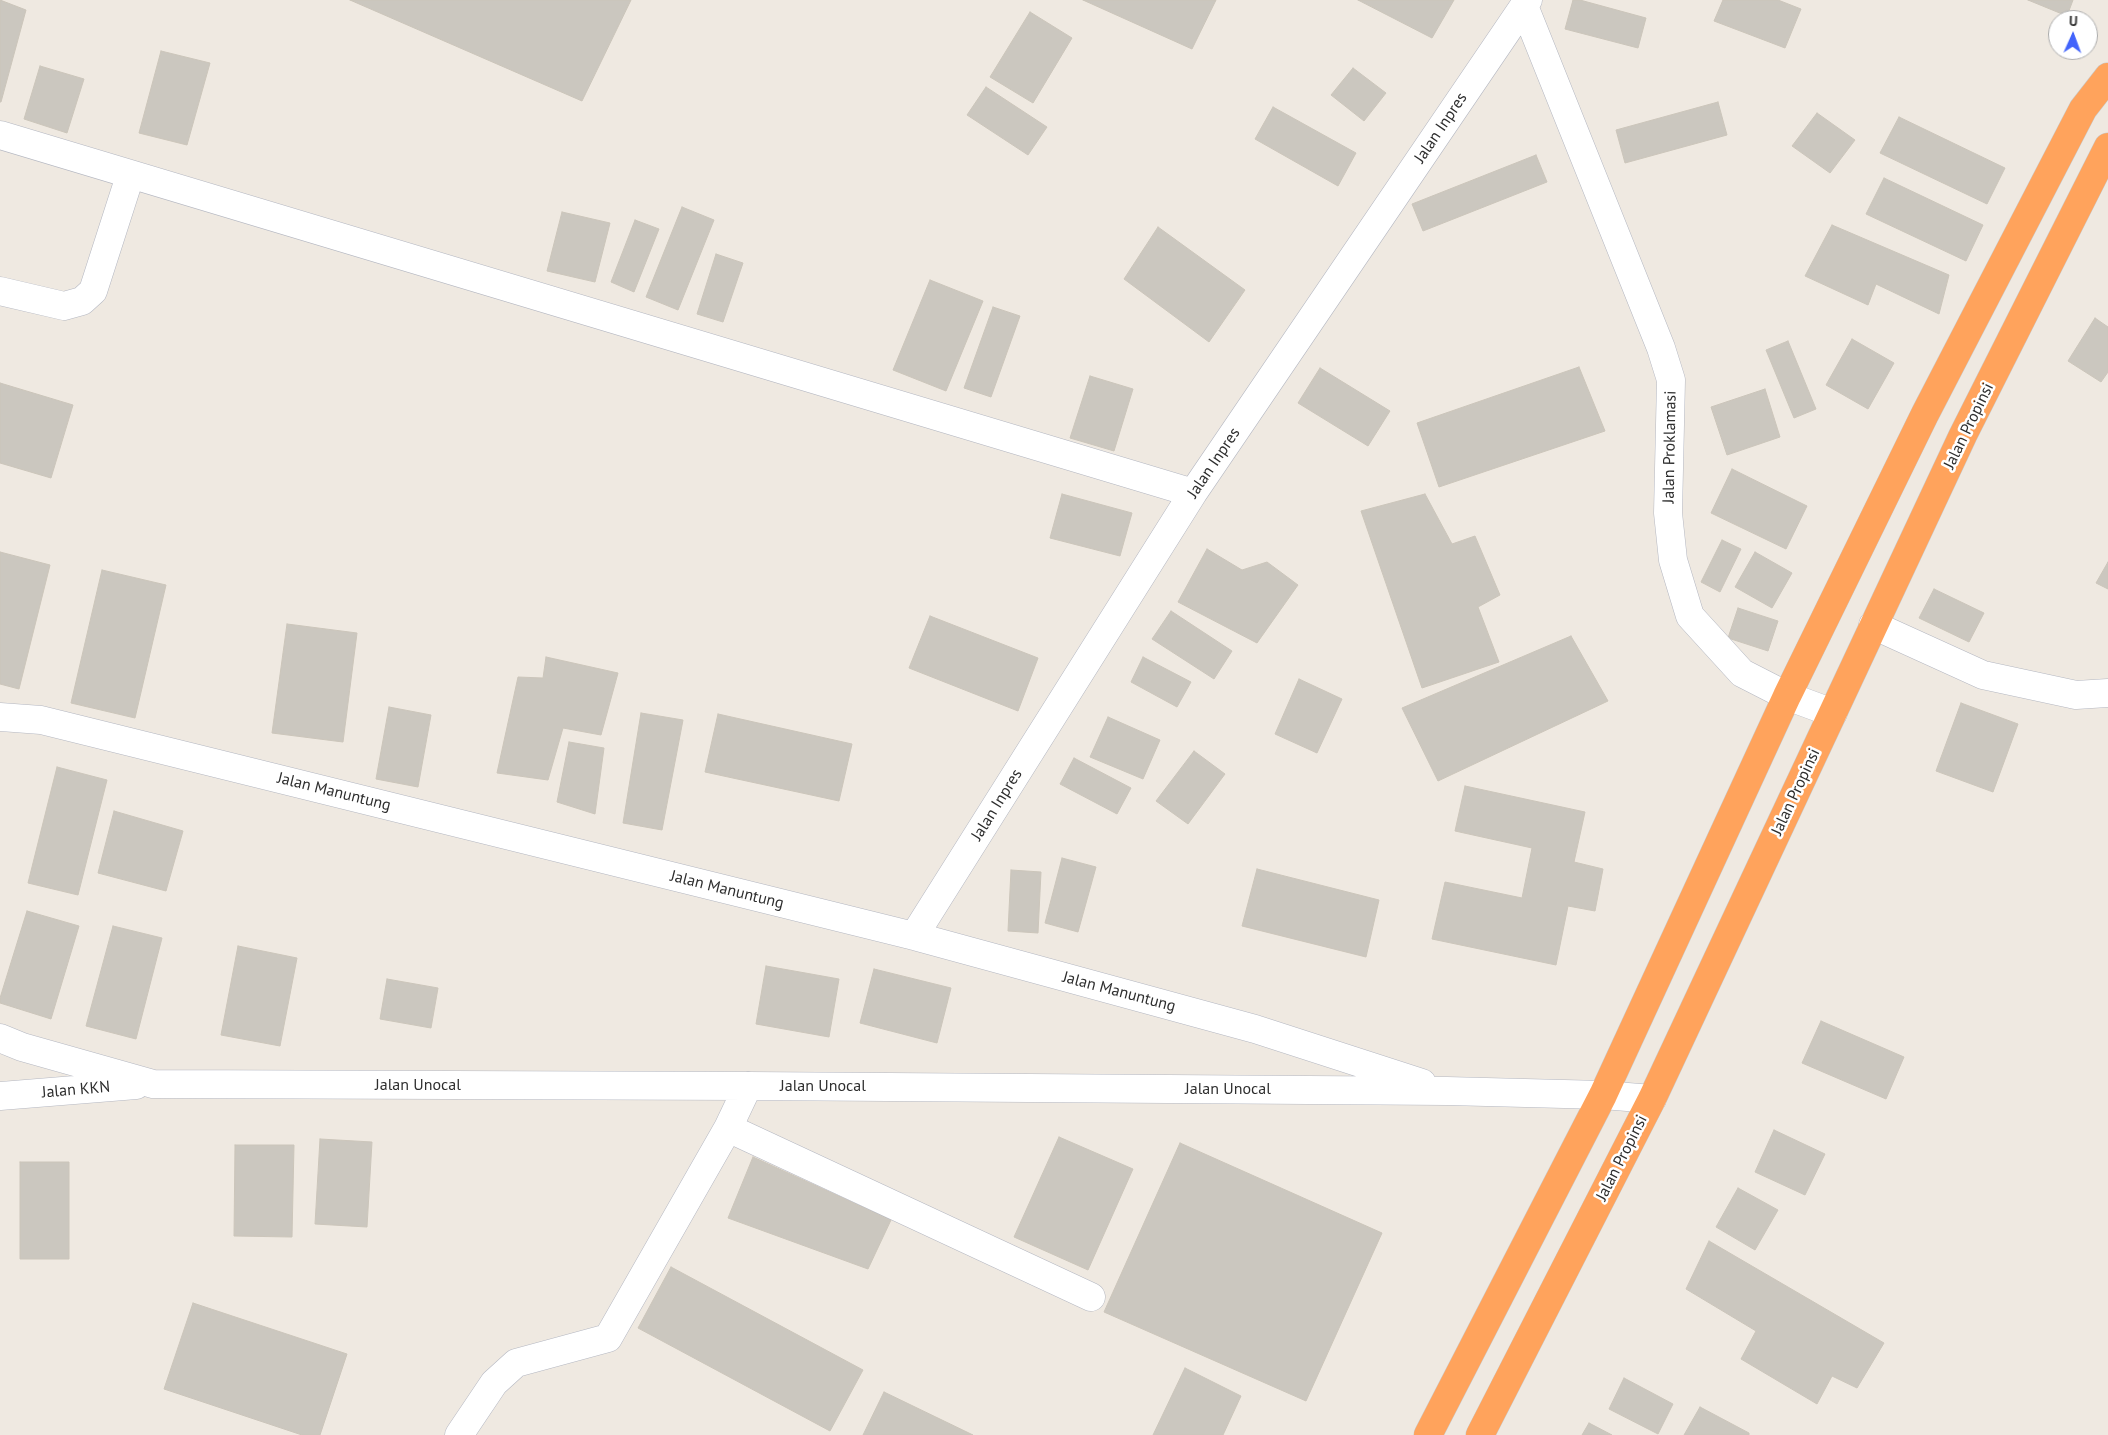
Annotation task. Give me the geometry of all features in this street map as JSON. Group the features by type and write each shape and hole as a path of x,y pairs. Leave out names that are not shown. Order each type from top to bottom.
{"highway":[{"path":"1428,1435 1603,1094 1787,696 1925,414 2078,118 2108,77"},
{"name":"Jalan Propinsi","path":"1480,1435 1652,1099 1873,625 1964,435 2108,147"}],"street":[{"name":"Jalan Inpres","path":"914,936 1193,493 1526,3"},
{"name":"Jalan Proklamasi","path":"1526,3 1658,339 1671,380 1668,513 1673,560 1690,616 1742,672 1787,696 1834,712"},
{"path":"0,135 130,176 1193,493"},
{"path":"0,290 64,306 82,301 93,290 130,176"},
{"path":"1873,625 1984,675 2076,695 2108,693"},
{"name":"Jalan Manuntung","path":"0,717 41,720 914,936 1255,1029 1448,1091"},
{"name":"Jalan Unocal","path":"0,1038 153,1084 1448,1091 1603,1094 1652,1099"},
{"name":"Jalan KKN","path":"0,1096 153,1084"},
{"path":"460,1435 494,1383 516,1363 608,1338 728,1128 748,1086"},
{"path":"728,1128 1091,1297"}],"building":[{"path":"0,0 26,10 1,102 0,102"},
{"path":"350,0 631,0 582,101"},
{"path":"1083,0 1216,0 1192,49"},
{"path":"1358,0 1454,0 1432,38"},
{"path":"1573,0 1580,0 1646,18 1638,48 1565,29"},
{"path":"1723,0 1778,0 1801,9 1785,48 1714,21"},
{"path":"2028,0 2073,0 2069,10 2052,10"},
{"path":"1030,12 1072,38 1033,103 990,77"},
{"path":"161,51 210,63 187,145 139,133"},
{"path":"40,66 84,79 67,133 24,119"},
{"path":"1353,68 1386,93 1364,121 1331,95"},
{"path":"986,87 1047,127 1028,155 967,115"},
{"path":"1718,102 1727,135 1625,163 1616,130"},
{"path":"1273,107 1356,153 1338,186 1255,139"},
{"path":"1817,113 1855,140 1830,173 1792,146"},
{"path":"1899,117 2005,168 1987,204 1880,153"},
{"path":"1536,155 1547,182 1423,231 1412,204"},
{"path":"1884,178 1983,225 1966,261 1866,214"},
{"path":"682,207 714,220 678,310 646,297"},
{"path":"562,212 610,223 595,282 547,271"},
{"path":"635,220 659,229 634,292 611,282"},
{"path":"1832,225 1949,275 1939,314 1876,284 1868,305 1805,276"},
{"path":"1158,227 1245,290 1209,342 1124,279"},
{"path":"716,254 743,263 723,322 697,314"},
{"path":"930,280 983,301 946,391 893,370"},
{"path":"993,307 1020,316 991,397 964,388"},
{"path":"2095,318 2108,327 2108,372 2101,382 2068,361"},
{"path":"1852,339 1894,363 1868,409 1826,385"},
{"path":"1788,341 1816,409 1794,418 1766,350"},
{"path":"1579,367 1605,431 1439,487 1417,423"},
{"path":"1320,368 1390,411 1368,446 1298,403"},
{"path":"1090,376 1133,389 1114,451 1070,438"},
{"path":"0,383 73,405 51,478 0,463"},
{"path":"1765,389 1780,437 1727,455 1711,407"},
{"path":"1732,469 1807,506 1786,549 1711,513"},
{"path":"1062,494 1132,513 1120,556 1050,538"},
{"path":"1425,494 1452,544 1475,536 1500,595 1478,607 1499,662 1422,688 1361,511"},
{"path":"1722,540 1741,549 1720,592 1701,582"},
{"path":"1207,549 1242,570 1267,562 1298,585 1257,643 1178,602"},
{"path":"0,552 50,565 19,689 0,684"},
{"path":"1755,552 1792,573 1772,608 1735,587"},
{"path":"2108,562 2108,589 2096,583"},
{"path":"102,570 166,585 135,718 71,703"},
{"path":"1934,589 1984,613 1969,642 1919,618"},
{"path":"1738,608 1778,621 1768,651 1728,638"},
{"path":"1171,611 1232,651 1214,679 1152,639"},
{"path":"930,616 1038,658 1018,711 909,668"},
{"path":"287,624 357,633 343,742 272,733"},
{"path":"1571,636 1608,701 1438,781 1402,708"},
{"path":"546,657 618,673 601,735 563,728 548,780 497,773 518,677 543,678"},
{"path":"1143,657 1191,682 1177,707 1131,682"},
{"path":"1299,679 1342,699 1317,753 1275,734"},
{"path":"1961,703 2018,724 1993,792 1936,771"},
{"path":"389,707 431,715 418,787 376,779"},
{"path":"641,713 683,720 662,830 623,823"},
{"path":"718,714 852,744 839,801 705,772"},
{"path":"1108,717 1160,740 1143,779 1090,757"},
{"path":"569,742 604,748 595,814 557,802"},
{"path":"1194,751 1225,774 1188,824 1156,801"},
{"path":"1074,758 1131,788 1117,814 1060,784"},
{"path":"57,767 107,780 78,895 28,883"},
{"path":"1465,786 1585,812 1574,862 1603,869 1595,911 1568,906 1556,965 1432,939 1445,882 1522,898 1532,848 1455,831"},
{"path":"114,811 183,831 166,891 98,873"},
{"path":"1062,858 1096,867 1078,932 1045,923"},
{"path":"1257,869 1379,900 1366,957 1242,926"},
{"path":"1011,870 1041,872 1038,933 1008,931"},
{"path":"27,911 79,926 51,1019 0,1003"},
{"path":"113,926 162,938 136,1039 86,1026"},
{"path":"238,946 297,958 280,1046 221,1035"},
{"path":"766,966 839,979 829,1037 756,1024"},
{"path":"874,969 951,988 937,1043 860,1023"},
{"path":"387,979 438,988 431,1028 380,1019"},
{"path":"1821,1021 1904,1057 1886,1099 1802,1063"},
{"path":"1774,1130 1825,1154 1805,1195 1755,1172"},
{"path":"1059,1137 1133,1169 1088,1270 1014,1237"},
{"path":"320,1139 372,1142 367,1227 315,1224"},
{"path":"1180,1143 1382,1233 1306,1401 1104,1312"},
{"path":"235,1145 294,1145 292,1237 234,1236"},
{"path":"753,1157 891,1220 868,1269 728,1218"},
{"path":"20,1162 69,1162 69,1259 20,1259"},
{"path":"1738,1188 1778,1210 1755,1250 1716,1227"},
{"path":"1709,1241 1884,1343 1857,1388 1832,1376 1817,1404 1741,1359 1756,1331 1686,1289"},
{"path":"671,1267 863,1370 830,1431 638,1328"},
{"path":"193,1303 347,1354 320,1435 302,1435 164,1389"},
{"path":"1185,1368 1241,1396 1223,1435 1153,1435"},
{"path":"1624,1378 1673,1404 1658,1434 1609,1409"},
{"path":"884,1392 973,1435 863,1435"},
{"path":"1700,1407 1749,1433 1749,1435 1684,1435"},
{"path":"1589,1423 1612,1435 1582,1435"}]}
